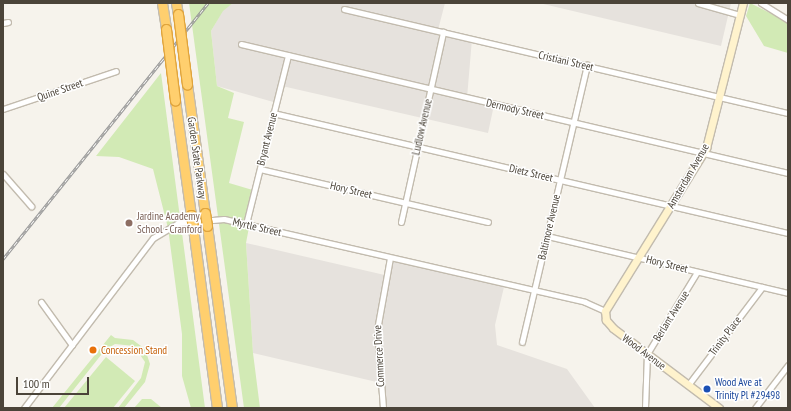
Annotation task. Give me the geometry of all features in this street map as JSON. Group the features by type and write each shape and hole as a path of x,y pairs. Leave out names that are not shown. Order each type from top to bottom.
{"highway":[{"name":"Garden State Parkway","path":"162,3 218,408"},
{"name":"Garden State Parkway","path":"176,3 232,408"}],"main road":[{"name":"Amsterdam Avenue","path":"605,311 671,206 702,153 712,132 743,3"},
{"name":"Wood Avenue","path":"605,311 610,326 719,408"}],"street":[{"path":"698,3 740,15"},
{"path":"760,3 788,20"},
{"name":"Cristiani Street","path":"344,9 788,113"},
{"name":"Ludlow Avenue","path":"401,222 444,32"},
{"name":"Dermody Street","path":"241,44 788,173"},
{"name":"Bryant Avenue","path":"246,224 288,54"},
{"name":"Baltimore Avenue","path":"522,342 587,65"},
{"name":"Quine Street","path":"3,109 116,71"},
{"name":"Dietz Street","path":"273,114 788,233"},
{"name":"Hory Street","path":"260,169 488,222"},
{"path":"3,174 31,206"},
{"name":"Myrtle Street","path":"24,408 153,238 166,228 178,223 216,218 246,224 572,299 605,311"},
{"name":"Hory Street","path":"547,236 788,293"},
{"name":"Commerce Drive","path":"383,408 377,330 390,258"},
{"name":"Berlant Avenue","path":"645,408 647,354 697,272"},
{"name":"Trinity Place","path":"688,385 762,287"},
{"path":"41,302 72,344"},
{"path":"755,408 788,365"}],"shaded area":[{"path":"233,3 445,3 438,30 472,39 467,98 494,105 488,133 282,86 277,103 217,86 211,31 223,10"},
{"path":"539,3 731,3 721,46"},
{"path":"246,243 389,276 393,260 504,287 495,325 497,345 567,369 595,408 384,408 381,383 253,353"}],"green space":[{"path":"189,3 233,3 223,11 211,31 217,86 234,93 228,118 244,122 229,183 256,191 246,243 253,353 260,408 244,408"},
{"path":"750,3 788,22 788,53 764,46 746,16"},
{"path":"161,73 205,408 191,408 182,376 182,334 168,228 153,169 119,157 96,156"},
{"path":"111,335 115,338 133,340 145,349 150,364 145,382 124,408 118,408 141,378 145,362 134,346 115,344 105,350 59,408 52,408"},
{"path":"106,357 135,381 113,408 64,408"},
{"path":"142,399 151,399 162,408 134,408"}],"railway":[{"path":"3,259 208,3"}],"place":[{"name":"Jardine Academy School - Cranford","path":"129,223"},
{"name":"Concession Stand","path":"93,350"},
{"name":"Wood Ave at Trinity Pl #29498","path":"707,389"}]}
